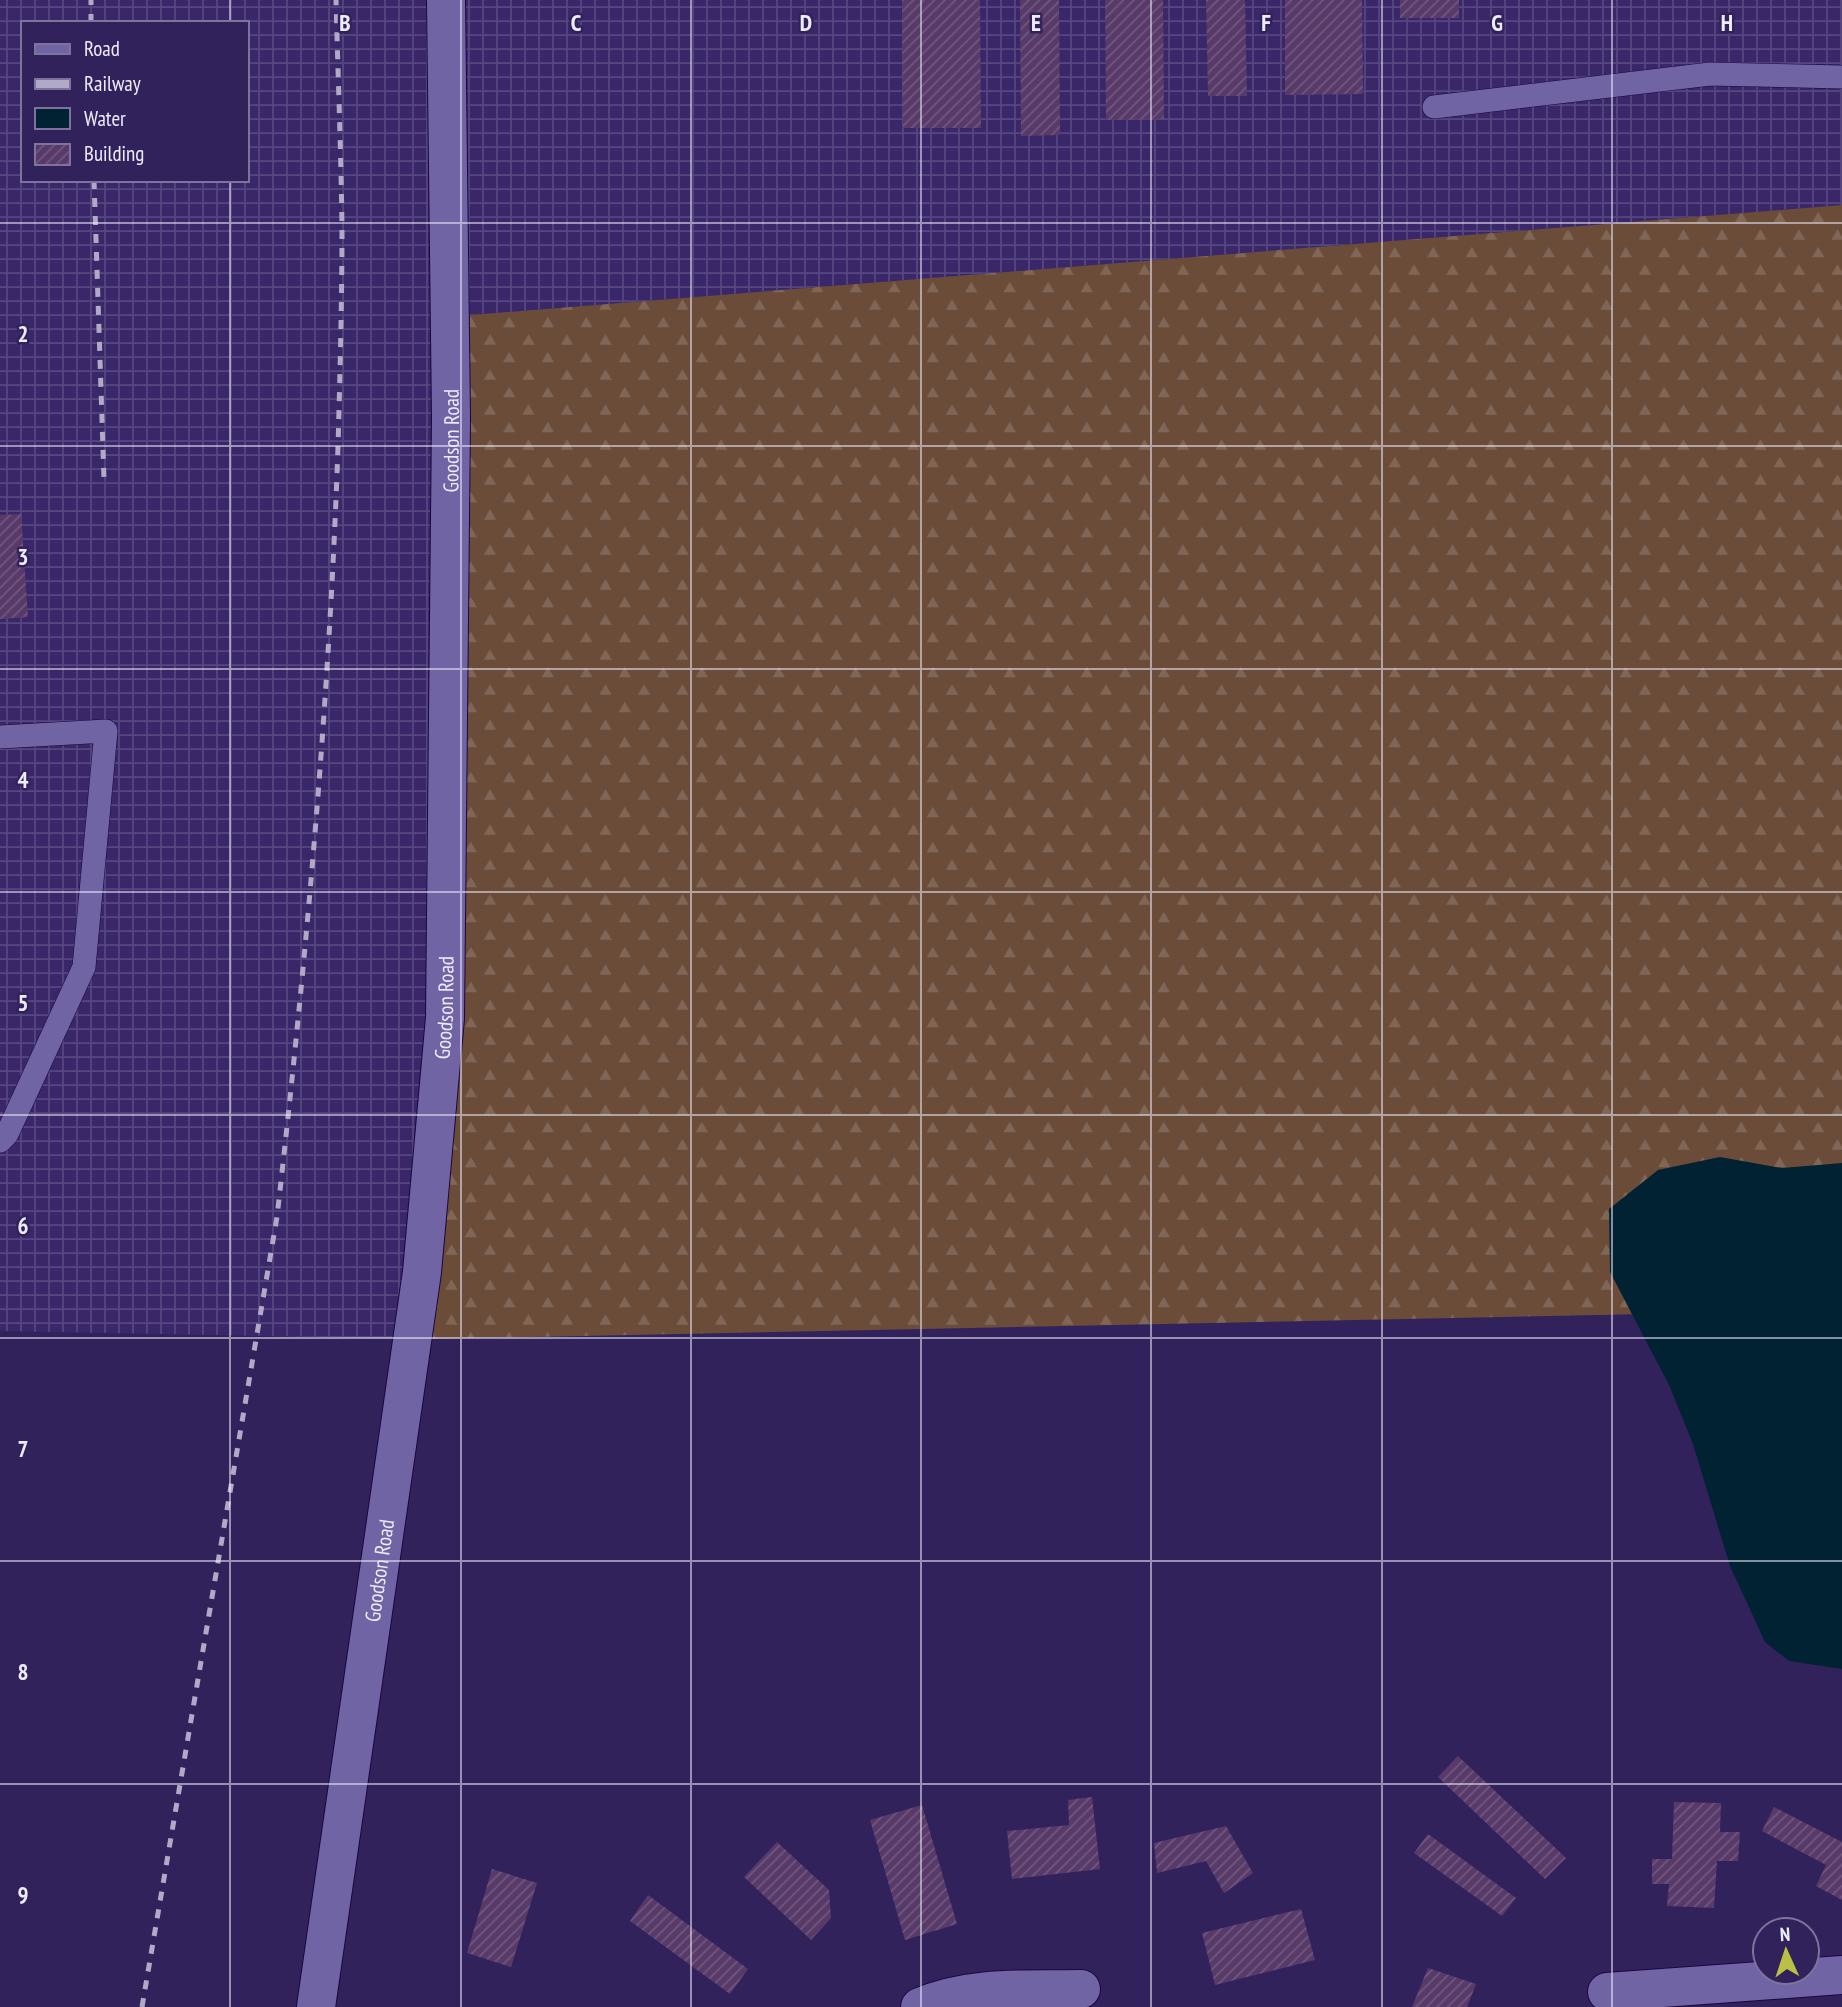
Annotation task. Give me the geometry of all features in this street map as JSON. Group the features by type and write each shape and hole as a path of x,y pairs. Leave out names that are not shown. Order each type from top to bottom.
{"street":[{"name":"Goodson Road","path":"316,2007 422,1272 445,1018 451,418 446,0"},
{"path":"1607,1992 1842,1975"},
{"path":"920,2007 984,1990 1081,1989"}],"lane":[{"path":"1434,107 1710,74 1842,77"},
{"path":"0,737 106,732 83,967 7,1134 0,1141"}],"shaded area":[{"path":"0,0 1842,0 1842,205 470,315 430,1339 0,1331"}],"green space":[{"path":"1842,205 1842,1310 430,1339 470,315"}],"water":[{"path":"1720,1157 1782,1168 1842,1163 1842,1669 1789,1661 1765,1642 1730,1566 1693,1444 1669,1385 1610,1272 1609,1209 1658,1170"}],"building":[{"path":"902,0 980,0 981,128 903,128"},
{"path":"1020,0 1059,0 1060,135 1021,136"},
{"path":"1105,0 1163,0 1164,119 1106,120"},
{"path":"1206,0 1245,0 1247,96 1208,96"},
{"path":"1285,0 1362,0 1363,94 1285,95"},
{"path":"1400,0 1459,0 1459,18 1400,18"},
{"path":"21,514 28,617 0,619 0,515"},
{"path":"1458,1756 1566,1858 1545,1879 1438,1777"},
{"path":"1092,1797 1100,1869 1012,1879 1007,1831 1069,1825 1068,1800"},
{"path":"1674,1802 1721,1803 1720,1832 1740,1832 1738,1861 1717,1861 1714,1908 1667,1906 1669,1884 1652,1884 1652,1859 1672,1859"},
{"path":"922,1805 957,1924 905,1940 870,1820"},
{"path":"1774,1807 1842,1842 1842,1900 1816,1886 1826,1865 1762,1831"},
{"path":"1226,1826 1253,1873 1224,1893 1206,1861 1157,1873 1154,1843"},
{"path":"1428,1834 1516,1898 1502,1916 1414,1853"},
{"path":"777,1842 829,1890 831,1918 811,1940 744,1877"},
{"path":"492,1869 537,1883 511,1967 467,1953"},
{"path":"648,1895 748,1969 730,1994 630,1921"},
{"path":"1301,1909 1315,1960 1215,1985 1202,1933"},
{"path":"1428,1968 1476,1984 1467,2007 1412,2007"}],"railway":[{"path":"91,0 91,21"},
{"path":"142,2007 277,1217 297,1025 329,640 338,447 342,227 336,0"},
{"path":"94,182 104,479"}]}
